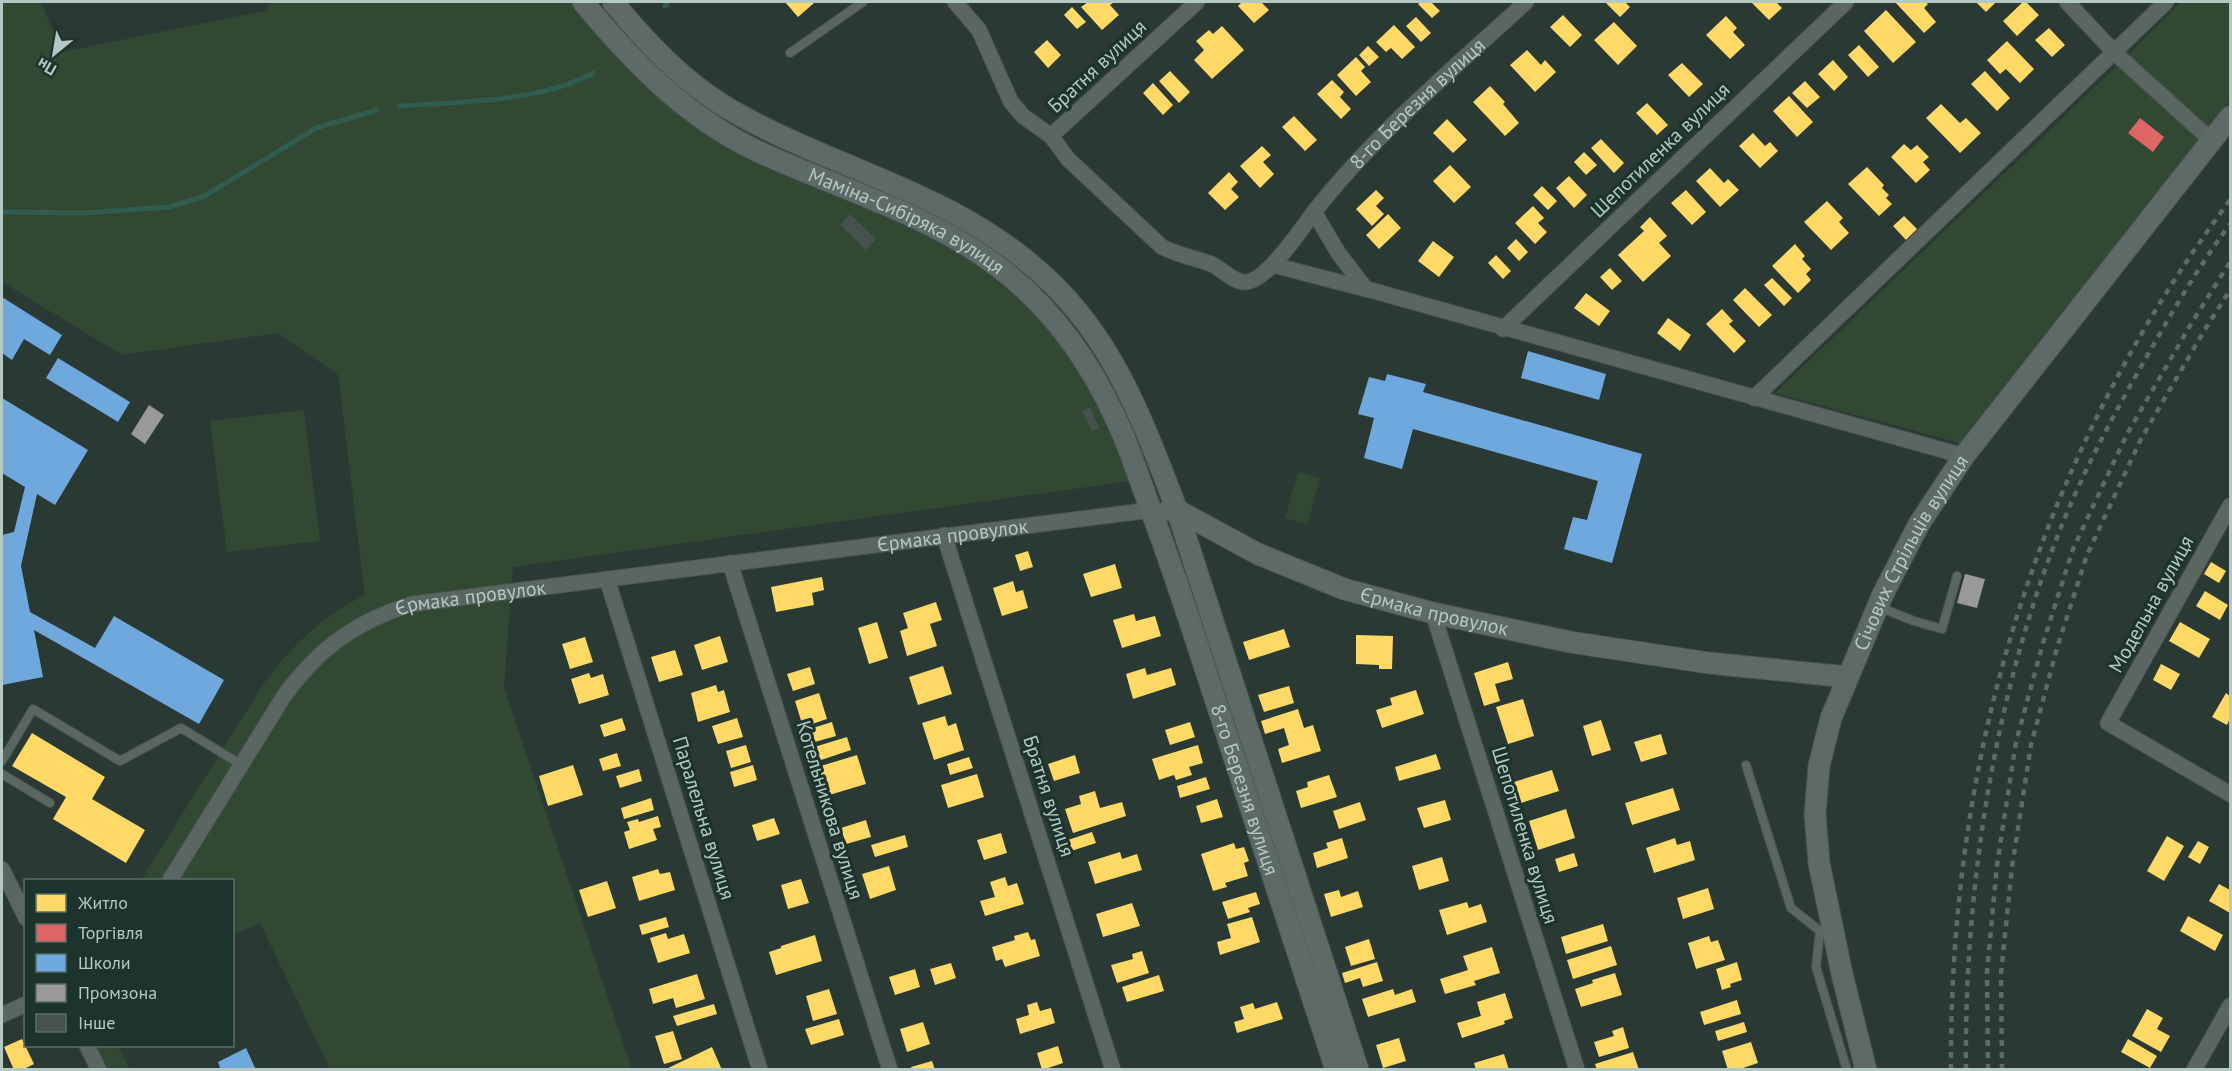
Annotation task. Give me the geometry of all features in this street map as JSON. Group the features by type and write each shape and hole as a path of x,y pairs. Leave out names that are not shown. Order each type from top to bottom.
{"main road":[{"name":"Маміна-Сибіряка вулиця","path":"583,2 644,72 678,101 715,127 752,148 954,237 994,263 1030,293 1068,336 1099,384 1123,434 1151,510"},
{"name":"Маміна-Сибіряка вулиця","path":"613,2 660,55 692,83 727,107 764,128 905,188 965,218 1007,245 1045,277 1086,322 1120,372 1146,427 1177,510"},
{"name":"Січових Стрільців вулиця","path":"1866,1070 1842,974 1826,929 1819,863 1815,814 1819,766 1831,718 1878,606 1919,524 1964,456 2230,117"},
{"name":"Єрмака провулок","path":"1151,510 1177,510 1258,554 1344,589 1433,613 1593,646 1708,663 1848,677"},
{"name":"8-го Березня вулиця","path":"1151,510 1164,542 1336,1070"},
{"name":"8-го Березня вулиця","path":"1177,510 1358,1070"}],"street":[{"path":"955,2 979,30 1011,102 1023,116 1051,136"},
{"name":"Братня вулиця","path":"1051,136 1197,2"},
{"name":"8-го Березня вулиця","path":"1051,136 1068,159 1162,248 1177,255 1209,263 1224,270 1240,282 1250,282 1273,266 1338,181 1410,108 1526,2"},
{"name":"Шепотиленка вулиця","path":"1503,328 1846,2"},
{"path":"2067,2 2115,53 2212,141"},
{"path":"1754,398 2166,2"},
{"path":"1314,213 1339,254 1366,289"},
{"path":"1273,266 1366,289 1964,456"},
{"name":"Модельна вулиця","path":"2230,506 2108,723 2230,794"},
{"name":"Єрмака провулок","path":"171,879 300,674 332,644 362,624 412,604 1151,510"},
{"name":"Братня вулиця","path":"944,535 1113,1070"},
{"name":"Котельникова вулиця","path":"730,563 890,1070"},
{"name":"Паралельна вулиця","path":"607,579 760,1070"},
{"name":"Шепотиленка вулиця","path":"1433,613 1577,1070"},
{"path":"2,869 24,914"},
{"path":"2,1015 24,1005"},
{"path":"2194,1070 2230,1006"},
{"path":"88,1047 99,1070"}],"lane":[{"path":"790,53 863,2"},
{"path":"1878,606 1914,621 1942,629 1957,576"},
{"path":"2,761 33,709 120,761 181,728 242,765"},
{"path":"1746,765 1791,908 1826,929 1816,967 1847,1070"},
{"path":"2,774 50,802"}],"green space":[{"path":"2,2 41,2 62,52 264,11 272,2 575,2 640,77 951,243 1025,298 1093,388 1131,481 513,567 504,687 632,1069 330,1069 260,923 234,935 234,879 142,879 275,669 297,644 322,622 365,595 338,375 278,333 122,355 2,282"},
{"path":"2181,2 2230,2 2230,100 1960,443 1775,393 2123,60"},
{"path":"304,410 320,541 227,552 210,421"},
{"path":"1298,472 1320,478 1308,524 1285,518"},
{"path":"95,1047 119,1047 130,1069 106,1069"}],"building: Житло":[{"path":"785,2 812,2 814,3 798,17"},
{"path":"1088,2 1114,2 1110,5 1119,15 1102,30 1081,7"},
{"path":"1242,2 1261,2 1269,10 1254,23 1238,6"},
{"path":"1431,2 1440,11 1432,18 1418,4"},
{"path":"1605,2 1625,2 1630,7 1620,17"},
{"path":"1751,2 1776,2 1782,8 1769,20"},
{"path":"1895,2 1925,2 1928,4 1924,8 1936,22 1924,33"},
{"path":"1976,2 1996,2 1986,12"},
{"path":"2023,2 2026,2 2039,15 2017,36 2003,21"},
{"path":"1072,7 1086,22 1077,29 1064,15"},
{"path":"1886,10 1916,42 1893,63 1864,31"},
{"path":"1563,15 1582,35 1570,47 1550,27"},
{"path":"1726,16 1737,28 1733,32 1745,45 1730,59 1706,35"},
{"path":"1416,17 1431,33 1421,42 1406,26"},
{"path":"1614,22 1637,46 1618,65 1594,40"},
{"path":"1394,25 1415,47 1402,59 1391,48 1386,52 1376,42"},
{"path":"1222,26 1244,50 1212,79 1194,60 1204,50 1196,41 1209,30 1213,34"},
{"path":"2049,28 2065,45 2052,57 2035,40"},
{"path":"1047,40 1061,55 1048,68 1034,52"},
{"path":"2007,41 2034,69 2020,83 2006,69 2000,74 1987,60"},
{"path":"1859,45 1879,67 1868,77 1848,55"},
{"path":"1368,46 1379,57 1369,66 1359,55"},
{"path":"1527,50 1541,65 1545,60 1556,72 1535,92 1510,65"},
{"path":"1356,57 1365,67 1361,71 1371,82 1356,96 1337,75"},
{"path":"1833,60 1848,77 1834,91 1818,74"},
{"path":"1682,63 1703,84 1689,97 1668,75"},
{"path":"1170,71 1190,92 1179,103 1159,81"},
{"path":"1985,71 2010,98 1997,111 1971,84"},
{"path":"1332,80 1344,92 1340,97 1351,109 1341,119 1317,94"},
{"path":"1805,81 1820,97 1807,108 1792,93"},
{"path":"1153,83 1173,105 1163,115 1143,93"},
{"path":"1490,86 1505,102 1503,104 1519,123 1505,136 1473,102"},
{"path":"1789,96 1813,122 1797,137 1773,111"},
{"path":"1647,103 1668,125 1657,135 1636,113"},
{"path":"1941,104 1960,123 1966,118 1981,133 1960,153 1926,118"},
{"path":"1294,116 1317,140 1305,151 1282,127"},
{"path":"1447,119 1467,140 1453,153 1433,133"},
{"path":"1753,133 1765,146 1770,142 1778,151 1760,168 1739,146"},
{"path":"1601,139 1624,163 1614,173 1591,148"},
{"path":"1904,144 1911,150 1917,145 1929,157 1923,162 1930,170 1916,183 1891,157"},
{"path":"1262,146 1271,155 1263,162 1274,174 1260,188 1240,166"},
{"path":"1584,152 1597,165 1586,175 1574,162"},
{"path":"1450,165 1471,187 1454,203 1433,181"},
{"path":"1867,167 1884,185 1882,188 1889,195 1886,198 1892,204 1879,216 1848,184"},
{"path":"1710,168 1724,183 1728,179 1739,190 1720,207 1696,181"},
{"path":"1229,172 1238,182 1231,189 1239,197 1225,210 1208,193"},
{"path":"1569,176 1587,195 1574,208 1556,188"},
{"path":"1542,186 1557,201 1548,210 1533,195"},
{"path":"1376,190 1384,198 1376,206 1384,214 1372,226 1356,209"},
{"path":"1686,190 1706,212 1692,225 1671,203"},
{"path":"1827,201 1843,218 1839,222 1849,233 1831,250 1804,222"},
{"path":"1533,206 1544,218 1538,223 1547,232 1535,244 1515,223"},
{"path":"1388,214 1401,228 1379,249 1366,235"},
{"path":"1904,216 1917,229 1906,240 1893,226"},
{"path":"1650,217 1667,236 1659,243 1671,256 1643,282 1618,255 1644,231 1640,227"},
{"path":"1516,239 1528,252 1519,261 1507,248"},
{"path":"1433,241 1454,257 1439,277 1418,261"},
{"path":"1795,244 1805,256 1802,259 1811,269 1806,274 1811,280 1798,293 1772,266"},
{"path":"1496,255 1511,271 1503,279 1488,263"},
{"path":"1610,268 1622,281 1612,290 1600,277"},
{"path":"1772,278 1792,298 1784,306 1764,285"},
{"path":"1745,288 1772,315 1759,327 1733,300"},
{"path":"1586,293 1610,311 1599,326 1574,308"},
{"path":"1722,309 1733,321 1729,324 1746,341 1734,353 1706,324"},
{"path":"1668,318 1691,335 1680,351 1657,333"},
{"path":"1028,551 1033,567 1020,571 1015,555"},
{"path":"2211,562 2226,571 2219,583 2204,574"},
{"path":"1115,564 1122,588 1091,597 1083,574"},
{"path":"822,577 824,590 812,593 814,605 776,612 771,587"},
{"path":"1013,581 1016,592 1023,590 1028,608 1002,616 993,588"},
{"path":"2205,591 2228,605 2220,620 2196,606"},
{"path":"936,602 942,620 930,624 937,646 907,656 900,631 908,628 903,613"},
{"path":"1134,614 1136,621 1155,616 1161,636 1122,648 1113,620"},
{"path":"877,622 888,658 869,664 858,628"},
{"path":"2180,622 2210,639 2199,658 2169,641"},
{"path":"1284,629 1290,647 1249,660 1243,642"},
{"path":"1356,635 1393,636 1392,669 1379,669 1379,665 1356,664"},
{"path":"720,636 728,662 702,670 694,645"},
{"path":"585,637 593,662 570,669 562,644"},
{"path":"675,650 683,675 659,682 651,657"},
{"path":"1508,662 1513,679 1495,684 1500,701 1484,706 1474,673"},
{"path":"2161,664 2180,674 2171,690 2153,680"},
{"path":"943,666 952,694 918,705 909,677"},
{"path":"810,667 815,684 793,691 787,674"},
{"path":"1145,668 1147,675 1171,668 1176,685 1133,699 1126,674"},
{"path":"589,673 591,678 603,674 609,695 579,704 571,679"},
{"path":"716,685 718,692 724,690 730,712 698,722 691,693"},
{"path":"1289,686 1294,703 1264,712 1258,695"},
{"path":"1416,690 1424,714 1382,728 1376,710 1392,705 1390,698"},
{"path":"819,693 827,719 803,727 795,701"},
{"path":"2226,693 2230,696 2230,718 2227,725 2212,717"},
{"path":"1523,699 1534,736 1508,744 1496,707"},
{"path":"1298,709 1304,728 1313,725 1321,751 1282,763 1278,749 1289,745 1284,728 1265,734 1261,721"},
{"path":"945,716 948,726 956,723 964,750 934,760 922,723"},
{"path":"622,718 626,730 604,737 600,725"},
{"path":"737,718 743,737 718,744 712,726"},
{"path":"1601,720 1611,750 1592,756 1583,726"},
{"path":"832,722 836,736 804,745 800,732"},
{"path":"1190,722 1195,737 1170,745 1165,730"},
{"path":"32,733 105,777 92,799 145,830 126,863 53,819 66,797 12,766"},
{"path":"1661,734 1667,754 1641,762 1634,742"},
{"path":"847,737 851,750 815,762 811,748"},
{"path":"746,745 751,762 731,768 726,751"},
{"path":"1198,745 1203,763 1189,767 1192,775 1176,780 1174,775 1159,780 1152,759"},
{"path":"617,753 621,766 603,771 599,759"},
{"path":"1436,754 1441,769 1399,781 1395,767"},
{"path":"857,755 866,784 826,796 820,777 814,779 811,769"},
{"path":"1075,755 1080,773 1054,781 1048,764"},
{"path":"969,757 973,768 950,775 947,764"},
{"path":"573,765 583,795 548,806 539,776"},
{"path":"753,765 757,780 734,787 730,772"},
{"path":"639,769 642,781 620,788 616,776"},
{"path":"1552,770 1559,791 1521,803 1514,782"},
{"path":"977,774 984,797 948,808 941,785"},
{"path":"1329,775 1337,797 1301,808 1296,791 1308,787 1307,782"},
{"path":"1206,777 1210,789 1180,798 1177,786"},
{"path":"1673,788 1680,810 1632,825 1625,803"},
{"path":"1095,791 1100,808 1122,802 1126,816 1073,833 1065,809 1081,804 1079,796"},
{"path":"651,798 654,810 624,819 621,808"},
{"path":"1217,799 1223,817 1201,823 1196,806"},
{"path":"1445,800 1451,820 1424,828 1417,808"},
{"path":"1360,802 1366,820 1339,829 1333,811"},
{"path":"1566,809 1575,838 1538,850 1529,821"},
{"path":"658,816 661,827 653,829 657,840 629,849 624,832 630,830 627,822 638,819 639,822"},
{"path":"774,818 780,834 757,841 752,825"},
{"path":"866,820 871,837 846,844 841,828"},
{"path":"1092,832 1096,843 1068,852 1065,841"},
{"path":"1001,833 1007,853 984,860 977,840"},
{"path":"905,835 908,847 875,857 871,845"},
{"path":"2167,836 2184,846 2164,881 2147,871"},
{"path":"1342,838 1348,858 1317,868 1313,853 1328,848 1326,843"},
{"path":"1675,838 1677,845 1690,841 1695,860 1654,873 1646,848"},
{"path":"2198,841 2209,847 2200,864 2188,857"},
{"path":"1234,843 1236,849 1244,847 1249,861 1244,863 1248,876 1225,883 1227,887 1213,891 1201,854"},
{"path":"1120,852 1122,859 1137,854 1142,870 1095,884 1088,862"},
{"path":"1574,853 1578,866 1559,872 1555,859"},
{"path":"1442,857 1449,881 1419,890 1412,866"},
{"path":"889,866 896,890 870,899 862,874"},
{"path":"658,869 660,874 670,872 675,890 639,901 632,877"},
{"path":"1005,877 1008,886 1017,883 1024,904 985,916 980,901 995,897 990,882"},
{"path":"801,879 809,903 788,909 781,885"},
{"path":"607,881 616,908 588,917 579,890"},
{"path":"2219,884 2230,890 2230,913 2209,901"},
{"path":"1708,888 1714,909 1683,919 1677,898"},
{"path":"1339,890 1341,897 1358,891 1363,907 1331,917 1324,894"},
{"path":"1256,892 1260,904 1248,908 1250,912 1228,919 1222,902"},
{"path":"1467,902 1469,908 1481,904 1487,922 1447,935 1439,910"},
{"path":"1132,903 1140,926 1103,937 1096,914"},
{"path":"2188,916 2223,935 2215,951 2180,931"},
{"path":"666,917 669,927 642,935 639,925"},
{"path":"1252,917 1260,942 1220,955 1217,942 1231,938 1227,924"},
{"path":"1603,924 1608,941 1566,954 1561,937"},
{"path":"1028,932 1031,940 1035,939 1040,956 1005,967 1002,959 996,961 992,947 1015,940 1014,936"},
{"path":"666,933 668,939 684,934 690,953 658,963 650,938"},
{"path":"815,935 822,961 776,975 769,952"},
{"path":"1709,936 1711,942 1718,940 1725,960 1696,969 1688,943"},
{"path":"1369,939 1375,959 1351,966 1345,947"},
{"path":"1611,946 1617,965 1573,979 1567,960"},
{"path":"1492,947 1500,973 1474,981 1476,985 1445,994 1440,979 1468,970 1463,956"},
{"path":"1142,951 1149,973 1117,983 1111,965 1133,959 1132,954"},
{"path":"1377,962 1383,981 1363,987 1360,978 1345,983 1342,973"},
{"path":"1737,962 1742,980 1722,990 1716,969"},
{"path":"951,963 956,978 935,985 930,969"},
{"path":"915,969 920,987 895,995 889,977"},
{"path":"1615,973 1622,995 1581,1007 1575,989 1593,983 1592,980"},
{"path":"697,974 705,999 676,1008 673,998 653,1004 649,989"},
{"path":"1159,975 1164,991 1127,1002 1122,987"},
{"path":"829,989 837,1014 813,1021 806,996"},
{"path":"1393,989 1395,995 1412,989 1416,1002 1368,1017 1362,999"},
{"path":"1505,993 1513,1018 1504,1021 1505,1024 1462,1038 1457,1023 1481,1016 1477,1002"},
{"path":"1737,1000 1741,1014 1704,1025 1700,1012"},
{"path":"1037,1002 1040,1011 1051,1008 1055,1023 1020,1034 1016,1019 1029,1015 1027,1005"},
{"path":"1277,1002 1283,1019 1237,1033 1234,1022 1244,1019 1240,1007 1253,1003 1255,1009"},
{"path":"714,1004 717,1014 677,1026 673,1016"},
{"path":"2147,1009 2163,1018 2157,1029 2170,1036 2161,1052 2132,1036"},
{"path":"839,1019 844,1035 811,1045 805,1029"},
{"path":"923,1022 930,1044 907,1052 900,1029"},
{"path":"1744,1022 1747,1032 1718,1041 1715,1031"},
{"path":"1623,1027 1629,1048 1599,1057 1594,1042 1614,1036 1612,1031"},
{"path":"673,1031 682,1059 664,1064 655,1036"},
{"path":"1399,1038 1406,1061 1383,1068 1376,1045"},
{"path":"22,1039 34,1064 22,1070 14,1070 4,1047"},
{"path":"2128,1039 2157,1056 2150,1068 2121,1052"},
{"path":"1751,1042 1758,1063 1737,1070 1728,1070 1722,1051"},
{"path":"1058,1046 1063,1063 1042,1070 1037,1053"},
{"path":"712,1047 722,1070 664,1070"},
{"path":"1633,1052 1639,1070 1597,1070 1595,1064"},
{"path":"1504,1054 1509,1070 1476,1070 1474,1063"},
{"path":"932,1061 935,1070 912,1070 911,1067"}],"building: Торгівля":[{"path":"2140,118 2164,137 2153,152 2128,133"}],"building: Школи":[{"path":"2,297 62,335 50,355 24,339 12,360 2,353"},
{"path":"1528,351 1606,374 1599,400 1521,378"},
{"path":"58,358 130,402 118,422 46,378"},
{"path":"1387,374 1426,384 1423,392 1642,454 1612,563 1564,549 1573,517 1587,520 1598,481 1413,429 1402,469 1364,458 1374,418 1358,414 1369,377 1385,381"},
{"path":"2,398 88,450 55,505 37,494 21,566 30,612 95,648 114,616 224,680 199,724 34,630 43,677 2,685 2,535 14,532 25,487 2,473"},
{"path":"246,1048 256,1070 221,1070 218,1062"}],"building: Промзона":[{"path":"149,405 164,415 145,444 131,434"},
{"path":"1965,574 1985,579 1977,608 1957,603"}],"building: Інше":[{"path":"850,214 876,239 866,250 840,225"},
{"path":"1090,407 1099,428 1092,431 1082,411"}],"waterway":[{"path":"665,6 668,2"},
{"path":"399,106 525,95 572,83 593,73"},
{"path":"2,212 83,213 169,207 203,197 316,128 377,110"}],"tram line":[{"path":"593,2 647,62 708,113 730,128 784,156 910,207 970,238 1030,283 1085,347 1122,415 1161,518 1211,661 1344,1070"}],"railway":[{"path":"1951,1070 1955,952 1967,836 1988,722 2018,611 2058,503 2106,399 2163,298 2230,200"},
{"path":"1966,1070 1967,1001 1978,860 1988,790 2019,651 2040,584 2064,520 2092,458 2176,306 2230,224"},
{"path":"1988,1070 1987,972 1997,865 2016,742 2043,643 2073,549 2127,434 2230,262"},
{"path":"2002,1070 2001,974 2012,867 2031,745 2057,648 2087,555 2141,439 2230,290"}]}
